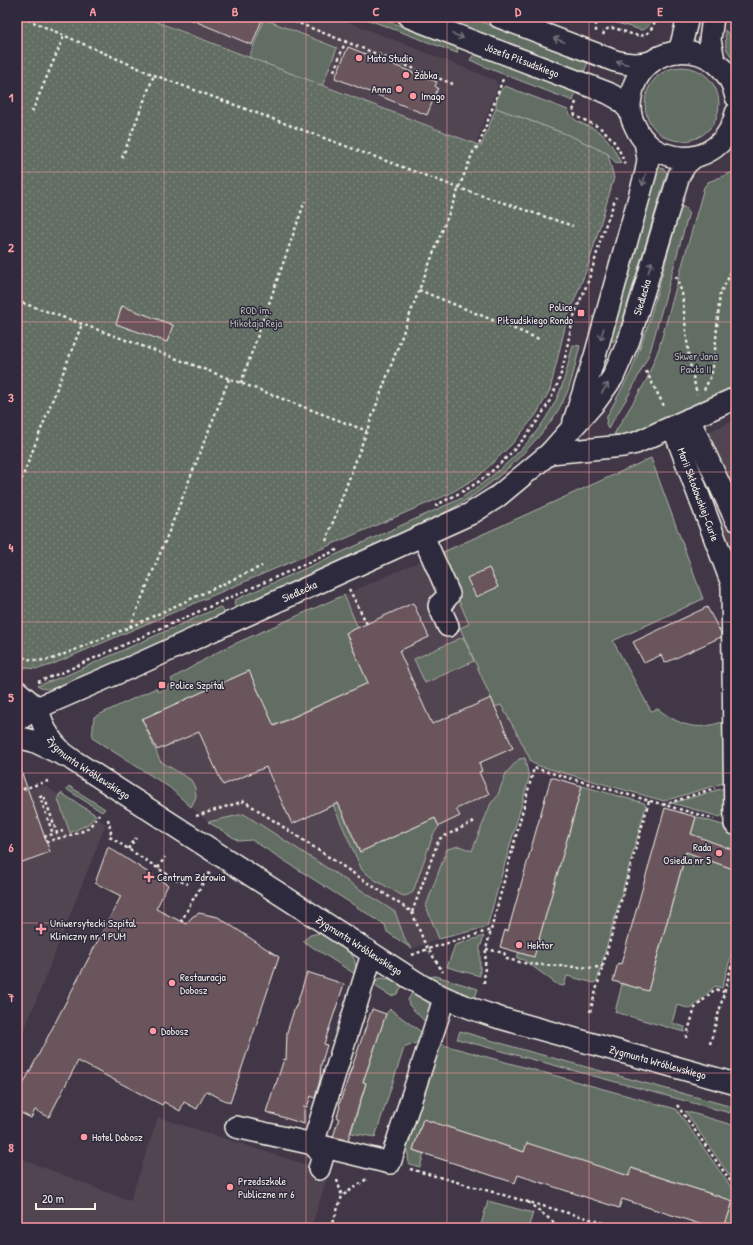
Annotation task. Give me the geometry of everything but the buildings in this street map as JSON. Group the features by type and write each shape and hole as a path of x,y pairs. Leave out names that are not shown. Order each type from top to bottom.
{"street":[{"name":"Józefa Piłsudskiego","path":"409,17 608,93 619,100 630,111"},
{"path":"499,17 628,65 640,65 677,52 695,53 714,60 728,76 736,94"},
{"path":"677,52 681,45 688,17"},
{"path":"713,17 710,40 714,60"},
{"path":"651,62 641,72 634,85 630,99 630,111 633,123 651,147 665,154 680,158 694,157 728,141 736,113"},
{"name":"Siedlecka","path":"571,429 595,356 646,172 648,159 645,141"},
{"name":"Siedlecka","path":"17,713 37,708 132,668 470,514 497,497 550,453 596,401 613,377 629,340 678,175 686,164 694,157"},
{"path":"550,453 623,446 636,443 690,415 736,398"},
{"path":"690,415 736,520"},
{"name":"Marii Skłodowskiej-Curie","path":"690,415 732,584 735,824"},
{"path":"423,536 449,594 448,598 441,602 439,606 448,626"},
{"path":"25,687 37,708"},
{"name":"Siedlecka","path":"17,721 37,708"},
{"name":"Zygmunta Wróblewskiego","path":"37,708 45,729 53,742 74,762 444,999 500,1018 736,1084"},
{"path":"17,737 45,746 74,762"},
{"path":"313,1144 372,954"},
{"path":"236,1127 390,1163 444,999"},
{"path":"313,1144 323,1156 319,1169"}],"path":[{"path":"22,17 154,75 459,188 573,226"},
{"path":"283,17 452,84"},
{"path":"594,17 596,23 596,33"},
{"path":"601,40 604,32 610,28 616,28 637,36 644,35 654,27 656,17"},
{"path":"32,112 64,36"},
{"path":"334,71 346,41"},
{"path":"122,158 154,75"},
{"path":"326,541 419,290 473,152 479,145 503,79"},
{"path":"577,100 573,113 578,118 594,124 607,133 618,148 624,162 625,171"},
{"path":"429,509 467,489 483,478 520,442 539,419 549,403 558,385 569,344 574,316 591,273 617,195"},
{"path":"241,383 306,201"},
{"path":"690,415 711,376 714,362 720,293 727,281 736,259"},
{"path":"676,276 682,293 690,359 690,415"},
{"path":"419,290 539,339"},
{"path":"17,301 241,383 367,432"},
{"path":"17,490 82,324"},
{"path":"646,371 666,410 690,415"},
{"path":"130,627 230,379"},
{"path":"736,452 733,460 736,463"},
{"path":"25,687 70,669 342,548"},
{"path":"17,655 30,660 44,661 55,658 130,627 262,566"},
{"path":"348,587 367,624"},
{"path":"484,983 486,949 534,768 735,824"},
{"path":"17,791 48,781"},
{"path":"663,805 734,782"},
{"path":"44,837 53,834 40,797 44,796 57,833 63,831"},
{"path":"192,817 244,801 412,912 428,949 443,972"},
{"path":"590,1012 650,801"},
{"path":"46,842 64,836 70,836 91,826 99,814"},
{"path":"108,820 111,832 110,837 173,878 188,884"},
{"path":"412,912 439,840 475,821"},
{"path":"128,849 136,838"},
{"path":"158,868 165,857"},
{"path":"181,922 192,901 211,872"},
{"path":"408,957 428,949 492,929"},
{"path":"486,949 504,953 507,959 528,964 593,968 603,966"},
{"path":"710,1044 736,950"},
{"path":"686,1038 694,1008 715,989 724,992"},
{"path":"677,1106 736,1189"},
{"path":"331,1228 342,1196 390,1163 622,1228"},
{"path":"527,1201 561,1228"}],"shaded area":[{"path":"144,17 336,17 495,80 498,85 476,144"},
{"path":"736,420 736,574 686,441"},
{"path":"651,458 703,599 613,641 651,711 509,772 499,800 491,803 439,939 412,949 387,932 385,925 252,840 239,841 208,822 169,787 92,738 94,717 156,688 158,692 173,683 171,679 223,649"},
{"name":"Uniwersytecki Szpital Kliniczny nr 1 PUM","path":"44,785 106,824 17,1049 17,864 50,852 28,790"},
{"name":"Przedszkole Publiczne nr 6","path":"158,1117 329,1172 311,1228 17,1228 17,1157 130,1201"}],"green space":[{"name":"ROD im. Mikołaja Reja","path":"17,17 144,17 481,146 496,108 571,136 608,154 614,178 588,266 567,319 550,390 536,415 511,445 479,476 449,494 51,665 38,669 17,667"},
{"path":"361,17 377,17 458,47 457,53"},
{"path":"437,17 469,17 588,62 584,72"},
{"path":"597,17 653,17 649,26 646,29 641,30"},
{"path":"264,19 337,48 322,86 249,58"},
{"path":"725,30 736,42 736,65 726,48"},
{"path":"474,54 576,92 573,101 470,60"},
{"path":"682,67 696,70 708,78 716,90 719,104 716,118 708,130 696,138 682,141 668,138 656,130 648,118 645,104 648,90 656,78 668,70"},
{"path":"505,86 568,110 570,115 578,122 598,131 608,140 621,163 615,162 608,154 571,136 496,108 498,96"},
{"path":"657,167 664,169 667,173 618,335 613,342 611,338"},
{"name":"Skwer Jana Pawła II","path":"736,171 736,388 631,434 625,436 614,434 646,381 659,348 704,187 708,182"},
{"path":"681,206 686,208 689,212 650,352 630,393 608,429 606,424 607,416 631,372 648,325"},
{"path":"573,345 580,346 575,368 569,388 556,413 531,445 493,481 473,496 431,520 236,609 234,603 235,600 460,499 488,479 528,442 549,414 562,385"},
{"path":"651,458 703,599 613,641 651,711 658,709 676,721 689,725 703,726 721,722 727,723 727,782 664,801 532,763 501,705 495,707 460,628 469,624 439,554"},
{"path":"344,595 358,628 346,633 361,667 382,677 232,744 263,703 249,671 142,719 160,761 191,780 195,788 196,797 191,807 169,787 92,738 94,717 156,688 158,692 173,683 171,679 223,649"},
{"path":"220,607 225,614 57,688 44,689 37,686 67,675"},
{"path":"463,637 474,661 425,683 414,659"},
{"path":"525,758 529,778 487,927 439,939 426,906 447,849 459,846 472,851 491,803 497,797 506,773 519,759"},
{"path":"422,766 386,795 343,814 360,852 435,818 439,826 433,835 413,892 403,896 375,880 362,870 333,805"},
{"path":"69,786 105,809 102,812 66,789"},
{"path":"582,786 644,803 646,806 597,981 594,983 567,976 564,986 558,985 524,960 517,958 519,952 534,956"},
{"path":"728,787 728,811 720,817 672,803"},
{"path":"61,793 96,815 88,824 70,833 58,799"},
{"path":"244,814 395,912 406,942 412,949 387,932 385,925 252,840 239,841 208,822"},
{"path":"696,817 736,829 736,851 717,844 711,861 736,870 736,938 722,988 715,986 691,1009 677,1005 672,1023 685,1027 684,1032 615,1012 622,984 648,990"},
{"path":"319,933 327,936 353,956 356,969 355,974 303,941 310,935"},
{"path":"484,936 480,948 480,976 447,967 455,945"},
{"path":"436,976 478,989 474,1000 426,977"},
{"path":"380,978 392,979 403,985 397,994 391,996 373,985 376,980"},
{"path":"413,991 426,999 432,1009 429,1026 409,1005 408,1000"},
{"path":"390,1009 424,1034 425,1039 404,1048 375,1137 351,1133 366,1084 348,1077 352,1066 367,1071 386,1014"},
{"path":"460,1031 732,1107 730,1113 457,1039"},
{"path":"440,1044 676,1109 736,1194 736,1221 734,1228 724,1228 733,1201 632,1168 629,1176 524,1152 423,1119 413,1150 424,1154 420,1167 409,1164 407,1148"},
{"path":"685,1111 736,1126 736,1185"},
{"path":"488,1201 533,1213 528,1228 480,1228"}],"place":[{"name":"Mata Studio","path":"359,58"},
{"name":"Żabka","path":"406,75"},
{"name":"Anna","path":"399,89"},
{"name":"Imago","path":"413,96"},
{"name":"Police Piłsudskiego Rondo","path":"581,313"},
{"name":"Police Szpital","path":"162,685"},
{"name":"Rada Osiedla nr 5","path":"719,853"},
{"name":"Centrum Zdrowia","path":"149,877"},
{"name":"Uniwersytecki Szpital Kliniczny nr 1 PUM","path":"41,929"},
{"name":"Hektor","path":"519,945"},
{"name":"Restauracja Dobosz","path":"172,983"},
{"name":"Dobosz","path":"153,1031"},
{"name":"Hotel Dobosz","path":"84,1137"},
{"name":"Przedszkole Publiczne nr 6","path":"230,1187"}]}
